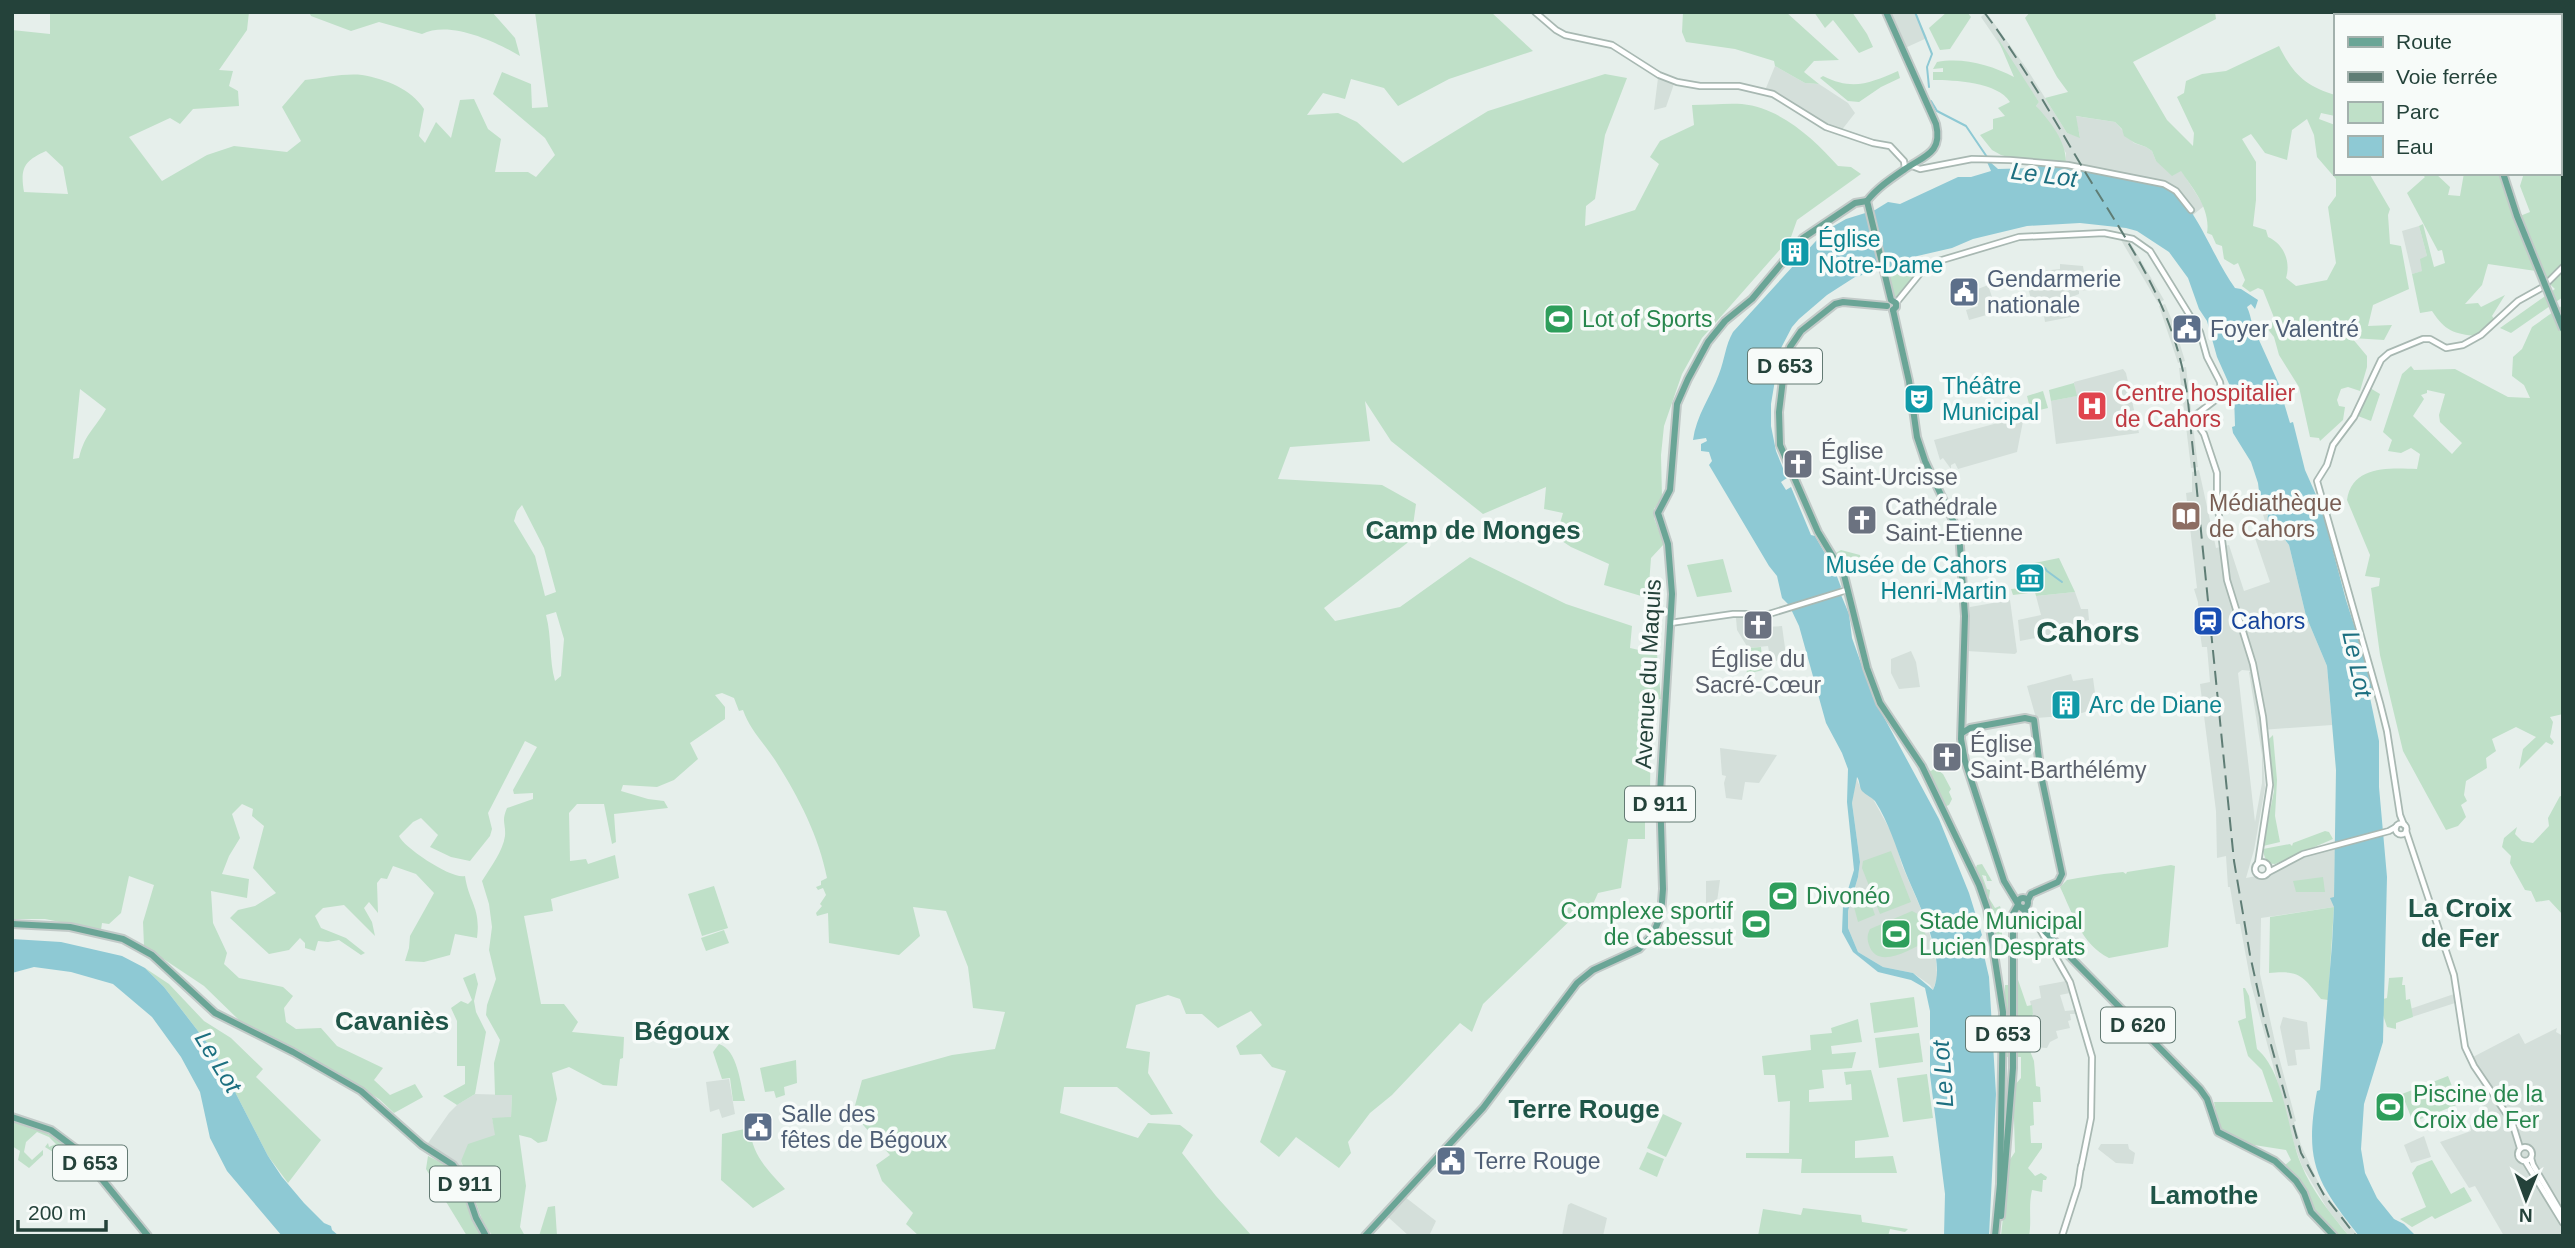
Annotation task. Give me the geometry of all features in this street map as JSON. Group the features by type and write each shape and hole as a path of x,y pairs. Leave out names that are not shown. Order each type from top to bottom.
{"main road":[{"path":"1867,201 1875,191 1936,145 1937,131 1886,12"},
{"path":"2504,175 2563,329"},
{"name":"D 620","path":"1867,201 1908,380 1917,437 1925,461 1959,533 1965,616 1961,735 1973,790 2004,881 2037,923 2200,1089 2207,1099 2218,1132 2269,1156 2296,1181 2311,1212 2334,1236"},
{"name":"Avenue du Maquis","path":"1365,1236 1483,1108 1577,983 1586,974 1639,949 1653,934 1661,915 1663,889 1660,793 1672,584 1668,544 1659,517 1661,505 1670,490 1678,404 1695,365 1715,333 1752,299 1803,238 1855,203 1867,201"},
{"path":"2519,215 2563,321"},
{"name":"D 653","path":"1892,305 1835,304 1801,331 1787,356 1779,412 1780,448 1818,532 1842,571 1845,590 1877,696 1892,724 1922,766 1987,908 2001,989 2003,1058 1996,1236"},
{"path":"1962,718 1965,726 1970,728"},
{"path":"1961,735 1970,728 2025,718 2034,720 2041,775 2063,871 2060,881 2031,894 2013,914 2013,1068 2006,1179 1996,1236"},
{"name":"D 911","path":"12,924 46,924 94,931 135,944 152,955 215,1013 293,1052 361,1091 425,1148 448,1161 460,1174 476,1218 486,1236"},
{"name":"D 653","path":"12,1116 51,1130 79,1151 148,1236"}],"street":[{"path":"1535,12 1565,35 1612,46 1679,83 1739,86 1773,94 1832,130 1886,145 1897,152 1909,167 1920,169 1988,159 2068,165 2164,184 2176,191 2191,210"},
{"path":"1892,305 1926,267 1942,259 2019,237 2097,233 2133,239 2150,251 2200,332 2207,357 2220,379 2221,390 2218,398 2196,416 2196,424 2204,434 2217,470 2216,494 2224,562 2259,690 2270,777 2260,855 2269,872"},
{"path":"2397,830 2400,815 2387,731 2332,526 2317,486 2319,477 2327,465 2333,444 2354,417 2381,360 2389,353 2417,341 2430,339 2446,348 2472,341 2503,317 2518,301 2543,286 2563,267"},
{"path":"1669,623 1733,614 1766,614 1845,590"},
{"path":"2397,830 2410,844 2453,972 2465,1047 2479,1075 2512,1122 2522,1147 2518,1157 2525,1161 2563,1223"},
{"path":"2279,867 2263,864 2255,868 2257,874 2263,876 2303,854 2397,830"},
{"path":"2037,923 2066,973"},
{"path":"2062,1236 2078,1186 2091,1118 2093,1064 2066,973 2064,963 2067,954"},
{"path":"2522,1147 2531,1150 2533,1165 2563,1216"},
{"path":"2525,1161 2531,1158"}],"shaded area":[{"path":"1889,12 1915,12 1927,38 1905,48"},
{"path":"1986,12 2027,69 2067,133 2080,137 2075,116 2115,122 2134,143 2152,151 2156,161 2181,170 2204,206 2193,215 2178,193 2127,178 2089,171 2086,167 2066,162 2066,153 2036,106 2039,102 1981,17"},
{"path":"1775,66 1805,83 1819,84 1848,103 1855,113 1841,131 1828,126 1766,88"},
{"path":"1658,78 1674,84 1666,107 1654,110"},
{"path":"2419,226 2427,256 2423,271 2412,274 2402,231"},
{"path":"2121,240 2130,242 2164,300 2158,303"},
{"path":"2060,264 2083,266 2087,290 2079,291 2079,294 2067,299 2071,317 2045,322 2041,298 2031,299 2025,277 2060,269"},
{"path":"1988,285 1997,312 1969,320 1966,310 1978,306 1973,291"},
{"path":"2165,304 2185,361 2178,363 2159,306"},
{"path":"2186,367 2198,467 2191,468 2179,368"},
{"name":"Centre hospitalier de Cahors","path":"2123,369 2139,433 2056,444 2051,401 2076,396 2074,382"},
{"path":"2024,416 2017,452 1958,469 1955,463 1951,465 1951,469 1943,458 1940,460 1934,440"},
{"path":"2199,470 2216,548 2229,545 2244,591 2270,582 2255,538 2269,534 2261,508 2272,504 2278,510 2275,509 2267,517 2270,528 2277,530 2289,545 2306,616 2327,666 2332,725 2261,730 2265,788 2246,878 2272,873 2312,853 2335,849 2334,907 2261,918 2260,974 2301,1145 2321,1188 2358,1236 2349,1236 2328,1210 2302,1166 2251,984 2240,924 2236,924 2228,887 2226,856 2217,858 2216,811 2200,684 2210,682 2207,647 2202,647 2198,602 2194,589 2197,588 2186,493 2192,492 2192,472","holes":["2242,670 2252,671 2249,672 2262,755 2262,783 2255,822 2238,673"]},
{"path":"2075,592 2081,609 2088,609 2089,620 2085,621 2086,628 2020,641 2018,620 2041,615 2036,596"},
{"path":"2010,600 2017,652 1967,651 1970,607"},
{"path":"1736,618 1765,618 1766,627 1782,626 1786,655 1781,656 1781,660 1771,662 1768,646 1748,648 1737,630"},
{"path":"1911,651 1916,662 1920,687 1899,689 1891,673 1891,659"},
{"path":"2071,674 2073,681 2093,678 2097,708 2082,713 2076,712 2072,699 2069,698 2058,702 2063,716 2036,718 2027,686"},
{"path":"1720,748 1777,755 1759,783 1745,782 1742,800 1726,798 1726,776 1722,775"},
{"path":"1856,777 1860,787 1873,799 1894,837 1902,865 1927,923 1936,960 1937,978 1933,990 1913,973 1883,967 1858,952 1848,928 1848,911 1860,862 1852,803"},
{"path":"1720,880 1716,909 1706,908 1706,881"},
{"path":"2066,981 2070,993 2060,995 2065,1011 2076,1010 2077,1014 2070,1014 2070,1028 2056,1031 2058,1038 2050,1042 2047,1048 2030,1047 2024,1036 2034,1019 2030,1001 2041,998 2039,986"},
{"path":"2454,994 2455,1003 2412,1017 2410,1009"},
{"path":"2283,1017 2307,1022 2310,1049 2295,1050 2297,1065 2288,1066 2280,1027"},
{"path":"2557,1028 2556,1032 2563,1036 2563,1236 2504,1236 2475,1186 2469,1188 2440,1142 2471,1131 2470,1125 2486,1117 2481,1102 2490,1099 2494,1093 2473,1057 2519,1033 2525,1044"},
{"path":"729,1079 735,1114 722,1118 719,1109 710,1112 706,1082"},
{"path":"475,1094 512,1095 511,1118 492,1118 496,1135 461,1161 464,1173 453,1161 426,1146 449,1113"},
{"path":"2424,1136 2431,1157 2411,1163 2404,1145"},
{"path":"2101,1144 2128,1144 2129,1149 2135,1153 2133,1164 2116,1163 2098,1149"},
{"path":"1405,1197 1436,1221 1429,1236 1409,1236 1387,1216"},
{"path":"1571,1203 1607,1218 1603,1236 1562,1236 1568,1205"}],"green space":[{"path":"50,12 249,12 247,30 219,70 233,71 229,86 238,91 239,106 193,109 180,124 170,118 129,137 162,181 207,155 234,146 287,152 301,141 282,107 305,80 341,75 371,77 389,82 412,96 424,109 419,136 425,143 436,122 451,138 460,100 474,99 488,129 501,139 495,172 528,172 536,177 555,155 545,138 493,94 502,72 531,84 532,108 548,107 535,12 1491,12 1533,51 1449,79 1398,106 1384,88 1351,79 1345,99 1323,93 1307,115 1338,113 1357,122 1403,163 1488,111 1605,74 1627,78 1605,135 1595,199 1586,206 1585,226 1635,210 1659,164 1650,157 1660,141 1694,125 1692,105 1742,104 1770,112 1796,126 1838,166 1851,167 1861,174 1797,220 1791,237 1702,338 1682,374 1664,426 1661,455 1662,498 1654,509 1654,518 1664,544 1651,558 1648,598 1604,585 1609,564 1571,547 1556,537 1563,513 1544,509 1546,487 1483,514 1391,441 1365,401 1370,441 1290,447 1278,479 1382,485 1416,504 1411,540 1324,608 1335,621 1400,607 1470,557 1566,604 1632,626 1630,648 1657,654 1661,699 1651,701 1650,795 1655,800 1655,813 1645,817 1645,839 1628,839 1621,888 1598,893 1589,913 1579,912 1483,1004 1472,1032 1460,1023 1392,1095 1370,1113 1348,1142 1351,1153 1339,1168 1296,1137 1279,1157 1260,1142 1286,1071 1272,1067 1261,1054 1240,1055 1236,1046 1262,1025 1251,1011 1218,1028 1202,1014 1186,1014 1180,999 1168,995 1136,1005 1126,1048 1150,1052 1148,1073 1173,1114 1151,1115 1117,1087 1064,1087 1060,1113 1138,1138 1148,1123 1180,1125 1193,1135 1182,1153 1252,1236 919,1236 906,1224 913,1213 882,1181 876,1165 890,1155 856,1117 848,1121 841,1120 839,1116 854,1109 862,1080 952,1055 995,1049 1005,1012 973,1008 968,967 946,911 913,907 920,936 899,955 829,943 828,913 817,916 816,913 826,895 823,888 818,890 816,887 827,878 807,817 743,710 739,711 734,698 722,693 715,695 725,707 725,719 690,743 698,759 674,780 657,787 623,785 621,791 664,801 668,808 614,814 616,842 612,844 604,804 577,804 569,813 570,861 586,859 588,864 615,855 619,878 551,899 553,911 524,916 541,1004 564,1004 578,1022 572,1032 624,1037 623,1058 620,1059 617,1086 603,1085 569,1067 552,1073 557,1099 547,1141 538,1143 519,1135 526,1186 520,1227 525,1236 493,1236 484,1225 461,1161 468,1144 495,1135 492,1118 511,1117 512,1095 495,1095 494,1063 500,1040 486,1015 496,979 489,950 492,927 489,904 482,881 502,848 507,808 533,799 533,793 514,794 513,790 537,747 525,741 488,813 492,829 490,836 470,861 451,857 430,847 438,835 421,818 399,836 429,862 450,873 465,876 476,912 477,938 455,934 450,955 424,962 405,961 410,936 434,893 416,874 393,866 387,879 381,878 377,883 378,913 369,902 364,908 372,922 375,936 344,905 323,908 315,916 321,928 346,938 365,953 361,955 339,940 318,941 315,951 305,948 305,943 300,938 289,950 269,954 230,918 238,910 255,906 276,893 253,868 264,826 252,816 253,809 242,804 232,814 240,838 222,874 249,879 247,898 211,891 213,923 227,953 224,964 239,978 283,987 293,996 284,1008 286,1022 296,1029 321,1028 337,1046 383,1068 374,1080 390,1095 415,1084 423,1097 394,1113 379,1099 327,1067 241,1022 204,986 144,946 143,922 154,885 129,876 121,913 109,924 102,923 101,930 45,919 12,919 12,30 50,34","holes":["46,151 63,167 68,194 24,192 25,166","80,389 106,409 87,437 79,458 73,459","522,505 544,548 556,592 545,596 535,556 514,521","556,612 564,639 561,676 555,681 546,615"]},
{"path":"309,12 492,12 515,38 520,56 498,44 458,31 433,30 422,34 379,22 351,31 311,16"},
{"path":"1683,12 1786,12 1839,60 1814,61 1804,72 1819,84 1805,83 1775,66 1774,61 1735,49 1686,42 1682,32"},
{"path":"1814,12 1852,12 1873,47 1859,53 1833,20 1825,28"},
{"path":"1947,12 1967,12 1971,17 1950,49 1940,50 1929,28"},
{"path":"2030,12 2215,12 2216,19 2133,62 2167,120 2193,146 2194,133 2177,97 2184,93 2186,81 2202,74 2226,71 2279,46 2301,78 2334,95 2334,116 2321,113 2319,119 2334,125 2334,175 2370,175 2390,209 2390,244 2401,246 2409,289 2373,305 2368,326 2392,325 2384,340 2352,338 2367,356 2367,367 2360,391 2348,387 2341,389 2337,400 2339,406 2345,407 2343,420 2320,441 2319,438 2310,437 2299,387 2279,355 2274,337 2266,327 2275,320 2263,290 2258,288 2250,292 2242,286 2245,280 2238,263 2234,265 2224,259 2222,246 2216,244 2212,235 2207,233 2204,208 2181,171 2172,176 2156,161 2152,151 2124,136 2122,129 2115,122 2076,116 2080,138 2067,133 2045,98 2068,92 2025,18","holes":["2307,119 2314,135 2317,157 2336,179 2336,196 2328,207 2336,263 2327,280 2296,286 2286,278 2288,266 2282,249 2268,237 2266,230 2253,226 2256,162 2242,139 2251,134 2265,153 2287,160 2292,130"]},
{"path":"1997,37 2039,102 2036,106 2056,132 2063,146 2066,162 2012,158 1992,150 1980,135 1993,129 1993,119 2005,116 1998,108 2010,102 2004,95 1986,86 1933,80 1933,72 1943,72 1943,68 1933,69 1937,62 1947,61 1977,63 2014,77"},
{"path":"1898,71 1900,78 1859,102 1848,101 1820,78 1823,76 1843,83 1861,84"},
{"path":"2563,133 2563,297 2511,333 2500,328 2555,289 2536,271 2488,264 2482,285 2465,304 2478,303 2481,307 2505,295 2492,316 2495,320 2477,336 2451,330 2441,323 2432,311 2420,313 2412,274 2422,271 2420,259 2427,256 2419,226 2423,224 2434,267 2445,263 2442,250 2438,251 2407,193 2425,177 2422,175 2437,175 2450,187 2448,195 2460,196 2464,175 2499,175 2515,218 2530,212 2520,186 2523,175 2561,175"},
{"path":"1922,262 1923,265 1898,298 1895,298 1889,275"},
{"path":"2563,305 2563,714 2550,717 2553,722 2550,737 2554,742 2552,745 2546,742 2519,769 2523,749 2536,737 2516,727 2492,739 2496,751 2486,758 2487,768 2466,781 2464,795 2467,801 2461,805 2466,817 2458,826 2446,830 2403,751 2380,655 2371,588 2379,586 2380,578 2365,576 2370,555 2347,500 2356,480 2364,475 2384,469 2417,469 2420,454 2411,448 2401,453 2388,451 2392,440 2383,432 2402,374 2411,366 2414,370 2455,369 2508,397 2530,398 2524,385 2512,376 2513,357 2522,349 2532,327","holes":["2427,390 2445,394 2439,415 2440,422 2462,443 2452,454 2413,416 2424,399 2421,395 2427,393"]},
{"path":"2074,383 2077,396 2051,401 2049,390"},
{"path":"2370,388 2380,394 2371,421 2358,416"},
{"path":"2043,391 2048,408 2031,412 2027,396"},
{"path":"1841,550 1860,555 1861,562 1846,572 1834,554"},
{"path":"2059,558 2075,592 2036,596 2035,592 2013,595 2011,589 2034,587 2030,564"},
{"path":"1723,559 1732,592 1697,597 1687,565"},
{"path":"1761,647 1763,670 1747,674 1745,651 1748,648"},
{"path":"2273,735 2277,780 2275,816 2280,842 2263,846 2274,791 2269,739"},
{"path":"1935,768 1943,774 1951,789 1949,792 1952,799 1949,805 1944,807 1926,769 1931,771"},
{"path":"2560,796 2563,797 2563,915 2549,900 2536,902 2531,891 2525,890 2510,863 2511,856 2502,847 2504,838 2517,827 2515,834 2522,841 2533,843 2549,826 2548,818"},
{"path":"2325,831 2329,832 2333,839 2275,864 2269,863 2265,857 2263,849 2290,844 2292,846 2293,843"},
{"path":"1891,851 1911,902 1880,914 1862,868 1863,861"},
{"path":"1982,864 1992,881 1987,881 1986,876 1982,875 1987,889 1990,890 1989,898 1995,908 2000,906 2003,916 1999,912 1995,916 2002,926 2002,938 2000,934 1995,938 1992,919 1975,870 1977,865"},
{"path":"2175,866 2168,947 2109,958 2085,937 2060,887 2067,880 2123,872 2126,874"},
{"path":"2323,877 2325,892 2296,892 2293,881"},
{"path":"714,886 728,928 702,936 688,894"},
{"path":"1868,895 1875,915 1858,922 1853,903 1862,900 1866,903 1864,896"},
{"path":"2334,907 2328,1000 2321,999 2300,976 2269,973 2270,917"},
{"name":"Stade Municipal Lucien Desprats","path":"1912,911 1918,914 1926,936 1925,942 1894,956 1879,956 1873,952 1868,941 1870,929"},
{"path":"724,930 729,943 706,951 701,938"},
{"path":"145,968 169,984 204,1021 231,1038 263,1069 256,1077 321,1140 288,1183 268,1156 215,1053 164,987"},
{"path":"2015,971 2027,1006 2032,1005 2033,1014 2024,1036 2034,1061 2036,1086 2040,1087 2041,1102 2033,1102 2034,1125 2030,1126 2031,1143 2042,1143 2042,1148 2028,1168 2035,1176 2041,1173 2047,1177 2043,1180 2042,1192 2032,1190 2029,1236 2001,1236 2009,1161 2015,1152 2013,1087 2021,1078 2021,1057 2005,1057 2005,985 2015,985"},
{"path":"475,973 478,984 474,1001 476,1012 486,1032 475,1094 457,1105 443,1096 465,1084 465,1066 457,1066 457,1021 451,1008 461,1001 468,1004 472,1000 463,978"},
{"path":"2403,977 2402,985 2405,985 2406,1000 2410,999 2413,1017 2396,1023 2396,1029 2387,1027 2383,1015 2383,999 2387,998 2389,978"},
{"path":"2243,988 2249,996 2257,1049 2274,1072 2280,1087 2296,1151 2305,1174 2349,1236 2339,1236 2314,1211 2304,1187 2285,1165 2291,1160 2286,1150 2254,1145 2220,1130 2214,1102 2273,1102 2262,1070 2248,1056 2238,1021 2246,1018"},
{"path":"1914,997 1918,1027 1874,1033 1870,1003"},
{"path":"1858,1019 1862,1042 1831,1046 1832,1054 1856,1052 1852,1068 1822,1070 1824,1088 1809,1090 1809,1102 1852,1100 1851,1084 1846,1085 1844,1072 1871,1070 1889,1137 1855,1141 1855,1158 1893,1156 1897,1173 1801,1173 1802,1159 1746,1158 1746,1153 1789,1153 1790,1101 1778,1102 1775,1075 1764,1075 1762,1056 1811,1050 1810,1035 1832,1033 1831,1028"},
{"path":"1919,1033 1923,1062 1879,1068 1875,1038"},
{"path":"719,1044 725,1047 734,1060 745,1101 733,1101 730,1078 722,1079 713,1052"},
{"path":"796,1060 797,1083 784,1087 785,1095 776,1098 774,1091 765,1092 760,1068"},
{"path":"1927,1074 1933,1118 1903,1122 1897,1078"},
{"path":"2448,1076 2459,1104 2413,1122 2402,1094"},
{"path":"1663,1114 1682,1123 1666,1157 1647,1148"},
{"path":"12,1119 62,1140 80,1157 66,1146 60,1150 75,1165 64,1156 64,1159 57,1159 58,1155 45,1147 48,1143 49,1147 56,1144 49,1137 37,1132 26,1142 24,1152 32,1160 43,1150 43,1155 29,1168 18,1160 20,1151 12,1146"},
{"path":"749,1128 761,1161 785,1189 753,1208 721,1180 722,1134"},
{"path":"1647,1152 1664,1159 1657,1177 1639,1169"},
{"path":"428,1156 448,1166 461,1184 481,1236 467,1236 426,1169"},
{"path":"2432,1160 2451,1194 2464,1187 2472,1201 2435,1219 2432,1216 2412,1227 2400,1219 2426,1207 2412,1173 2417,1166"},
{"path":"555,1206 557,1236 539,1236 548,1207"},
{"path":"1803,1208 1861,1215 1862,1222 1908,1229 1905,1232 1890,1229 1888,1236 1758,1236 1763,1209 1801,1215"}],"water":[{"name":"Le Lot","path":"1987,162 1998,169 2037,168 2044,165 2168,186 2196,219 2235,288 2258,300 2255,309 2251,304 2247,307 2253,329 2287,402 2284,403 2290,423 2293,422 2305,470 2321,506 2346,600 2371,678 2372,688 2368,688 2379,741 2379,787 2387,877 2383,1042 2364,1104 2361,1149 2365,1173 2377,1198 2394,1219 2404,1224 2416,1236 2359,1236 2323,1185 2313,1154 2313,1115 2317,1091 2320,1090 2332,945 2334,907 2330,898 2334,897 2336,770 2327,666 2306,616 2289,545 2278,530 2270,528 2268,516 2276,508 2272,504 2261,508 2258,483 2251,462 2233,433 2234,395 2188,278 2169,252 2137,231 2080,223 2027,226 1973,239 1952,248 1913,257 1888,268 1855,277 1827,295 1792,327 1780,350 1771,404 1771,426 1776,451 1787,478 1781,482 1786,490 1791,487 1811,535 1815,536 1834,569 1849,614 1852,638 1873,697 1939,819 1969,893 1982,935 1980,938 1989,977 1996,1094 1989,1236 1944,1236 1945,1194 1930,1075 1930,1011 1925,988 1911,980 1878,972 1853,952 1842,932 1843,906 1854,870 1847,802 1848,769 1826,723 1799,626 1789,605 1782,598 1777,576 1709,465 1712,461 1709,452 1701,451 1701,444 1707,441 1706,438 1693,440 1697,423 1719,374 1733,332 1825,231 1846,219 1875,210 1888,202 1900,204 1958,177 1971,177 1991,171","holes":["1857,777 1862,791 1875,801 1884,818 1929,930 1937,963 1933,990 1913,973 1883,967 1858,952 1848,928 1848,911 1860,862 1852,803"]},
{"name":"Le Lot","path":"12,939 61,942 122,956 145,968 164,987 215,1053 268,1156 282,1177 304,1203 339,1236 282,1236 227,1171 210,1138 200,1092 181,1057 152,1017 113,984 71,972 34,967 12,973"}],"waterway":[{"path":"1915,12 1932,54 1927,67 1929,87"},
{"path":"1931,101 1937,111 1966,126 1987,157"},
{"path":"2045,568 2062,582"}],"railway":[{"path":"1984,12 2036,90 2134,253 2174,337 2188,401 2234,861 2250,955 2265,1023 2301,1153 2324,1195 2356,1236"}],"place":[{"name":"Église Notre-Dame","path":"1795,252"},
{"name":"Gendarmerie nationale","path":"1964,292"},
{"name":"Lot of Sports","path":"1559,319"},
{"name":"Foyer Valentré","path":"2187,329"},
{"name":"Théâtre Municipal","path":"1919,399"},
{"name":"Centre hospitalier de Cahors","path":"2092,406"},
{"name":"Église Saint-Urcisse","path":"1798,464"},
{"name":"Médiathèque de Cahors","path":"2186,516"},
{"name":"Cathédrale Saint-Etienne","path":"1862,520"},
{"name":"Musée de Cahors Henri-Martin","path":"2030,578"},
{"name":"Cahors","path":"2208,621"},
{"name":"Église du Sacré-Cœur","path":"1758,625"},
{"name":"Arc de Diane","path":"2066,705"},
{"name":"Église Saint-Barthélémy","path":"1947,757"},
{"name":"Divonéo","path":"1783,896"},
{"name":"Complexe sportif de Cabessut","path":"1756,924"},
{"name":"Stade Municipal Lucien Desprats","path":"1896,934"},
{"name":"Piscine de la Croix de Fer","path":"2390,1107"},
{"name":"Salle des fêtes de Bégoux","path":"758,1127"},
{"name":"Terre Rouge","path":"1451,1161"}],"district":[{"name":"Camp de Monges","path":"1473,530"},
{"name":"Cahors","path":"2088,632"},
{"name":"La Croix de Fer","path":"2460,923"},
{"name":"Cavaniès","path":"392,1021"},
{"name":"Bégoux","path":"682,1031"},
{"name":"Terre Rouge","path":"1584,1109"},
{"name":"Lamothe","path":"2204,1195"}]}
